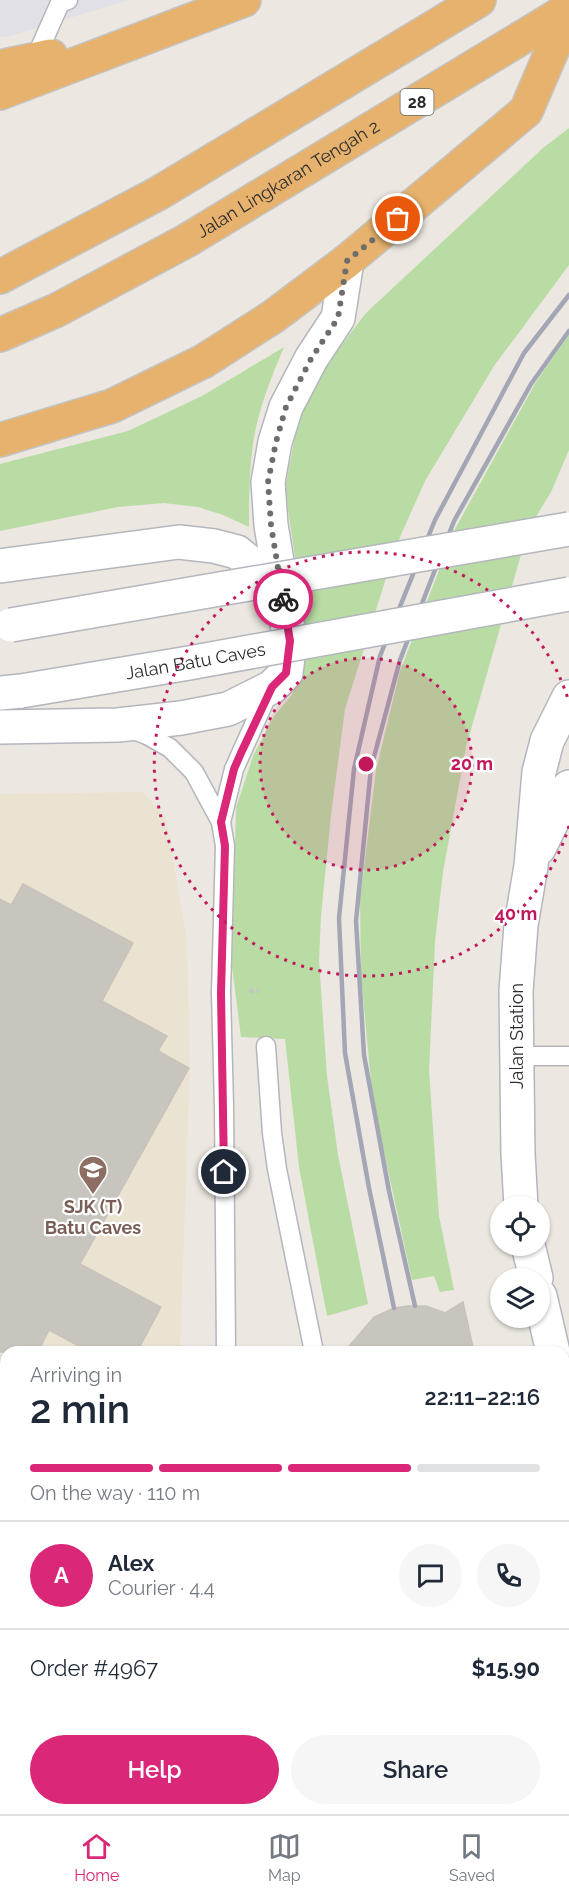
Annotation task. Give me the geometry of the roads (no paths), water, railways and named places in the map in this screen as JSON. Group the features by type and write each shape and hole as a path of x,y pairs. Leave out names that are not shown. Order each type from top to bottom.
{"highway":[{"path":"0,93 244,0"},
{"path":"0,277 159,194 478,0"},
{"path":"0,440 15,430 112,406 204,361 274,316 347,261 526,111 569,10"},
{"name":"Jalan Lingkaran Tengah 2","path":"0,335 129,273 186,242 569,10"},
{"path":"0,67 143,37"}],"main road":[{"path":"0,727 118,725 181,718 228,709 272,687 286,673 290,641 271,525 268,482 286,407 311,359 338,318 347,261"},
{"path":"5,626 569,529"},
{"path":"0,566 179,542 214,546 237,552 264,574 285,612"},
{"name":"Jalan Batu Caves","path":"7,691 189,663 569,594"},
{"name":"Jalan Station","path":"520,1196 516,991 521,925 531,866 539,772 547,741 569,696"},
{"name":"Jalan Station","path":"531,866 569,787"},
{"path":"547,1328 552,1346"}],"lane":[{"path":"35,59 63,1"},
{"path":"221,822 234,769 272,687"},
{"path":"118,725 147,735 170,748 194,772 221,822 225,846 221,993 226,1346"},
{"path":"266,1047 277,1169 313,1346"},
{"path":"516,1056 569,1056"}],"railway":[{"path":"394,1308 369,1188 345,1053 339,918 354,769 380,656 435,520 524,353 569,295"},
{"path":"415,1306 389,1191 364,1055 356,921 371,768 400,660 454,521 531,384 569,331"}],"place":[{"name":"SJK (T) Batu Caves","path":"93,1196"}]}
